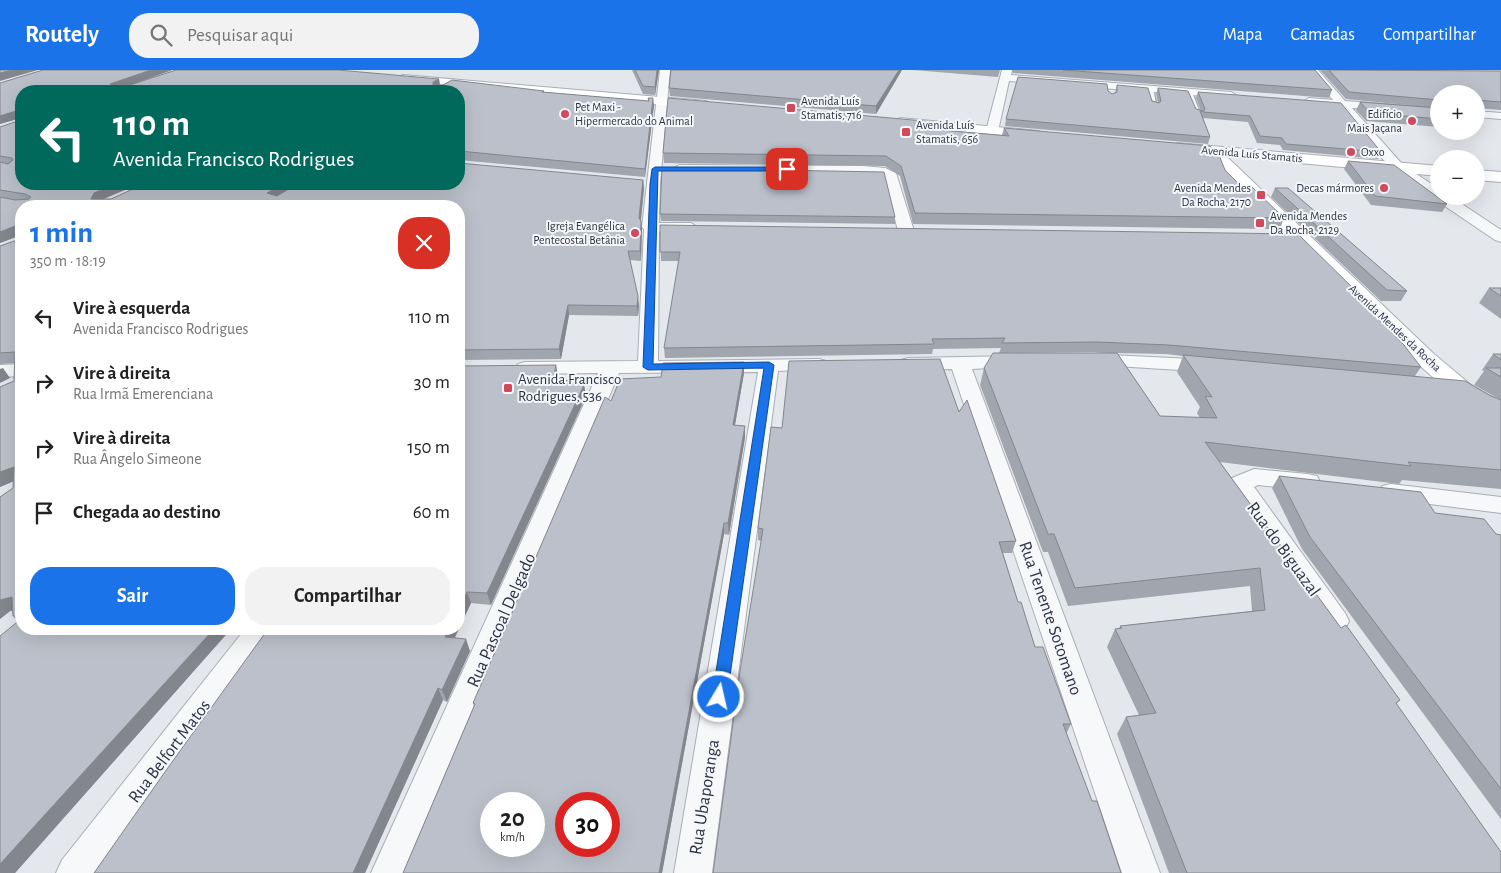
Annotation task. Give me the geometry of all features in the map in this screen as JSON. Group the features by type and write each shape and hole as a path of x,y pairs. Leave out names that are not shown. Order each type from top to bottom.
{"main road":[{"path":"390,76 718,106"},
{"path":"882,121 1052,136"},
{"name":"Avenida Luís Stamatis","path":"1166,146 1430,170"},
{"name":"Avenida Mendes da Rocha","path":"1211,150 1426,359 1462,390 1501,412"},
{"path":"1485,176 1501,177"}],"street":[{"path":"648,367 650,179 663,101 666,70"},
{"path":"1090,70 1090,84"},
{"path":"1313,70 1398,168 1430,189"},
{"path":"992,130 1006,74 1090,84 1110,89 1130,83 1150,89 1190,92 1209,89 1239,96"},
{"path":"1295,100 1430,110"},
{"path":"1485,115 1501,116"},
{"path":"650,179 862,170 885,172 891,176 906,231"},
{"path":"1453,205 1501,237"},
{"path":"650,228 709,228"},
{"path":"886,231 926,231"},
{"path":"1279,235 1298,236"},
{"path":"1074,360 1236,368"},
{"path":"894,364 1036,361"},
{"name":"Rua Tenente Sotomano","path":"960,363 1141,873"},
{"name":"Rua Ubaporanga","path":"693,873 769,365"},
{"path":"508,368 836,365"},
{"name":"Rua Pascoal Delgado","path":"390,873 611,367"},
{"path":"1432,387 1462,390"},
{"name":"Rua do Biguazal","path":"1333,485 1254,477 1241,484 1242,490 1351,643"},
{"path":"1372,490 1497,511"},
{"name":"Rua Belfort Matos","path":"75,873 257,635"}],"lane":[{"path":"451,85 456,82"},
{"path":"1150,89 1155,107"},
{"path":"1190,92 1199,114"}],"building":[{"path":"0,70 12,70 0,73"},
{"path":"43,70 151,70 110,84 118,85 15,85 15,111 0,116 0,83"},
{"path":"176,70 338,70 439,79 433,82 433,85 130,85"},
{"path":"635,70 657,70 655,87 643,86"},
{"path":"671,70 899,70 876,106 669,88"},
{"path":"1063,70 1315,70 1332,90"},
{"path":"1329,70 1501,71 1501,102 1485,101 1485,85 1430,85 1430,99 1349,92"},
{"path":"1018,77 1107,84 1108,91 1112,94 1117,92 1117,85 1148,88 1152,101 1159,103 1161,101 1158,88 1188,91 1196,109 1203,111 1200,111 1210,137 1006,119"},
{"path":"452,80 544,91 542,92 649,101 648,98 653,98 645,169 465,152 465,85 443,85"},
{"path":"1198,92 1341,103 1381,152 1286,144 1282,138 1260,136 1250,116 1203,112 1205,109"},
{"path":"668,98 935,122 941,130 1009,136 1004,128 1210,146 1219,155 1225,170 1241,186 1251,186 1284,218 915,213 901,166 886,156 663,153"},
{"path":"1360,102 1430,107 1430,118 1370,113"},
{"path":"15,122 15,190 101,190 94,193 91,199 111,199 131,190 272,190 267,193 277,196 287,190 465,190 465,164 643,180 639,218 641,221 640,251 628,251 638,296 637,306 568,305 559,349 465,350 465,200 15,200 29,199 31,197 25,194 0,190 0,162 8,164 13,160 12,158 0,156 0,127"},
{"path":"1348,161 1394,165 1430,191 1430,202 1375,196"},
{"path":"662,168 884,172 895,217 660,214"},
{"path":"1275,188 1288,188 1407,291 1387,290"},
{"path":"0,197 15,200 15,226 0,232"},
{"path":"660,225 1298,234 1356,291 1350,291 1404,345 1421,367 1169,345 1096,342 1002,343 1005,338 932,339 934,344 664,348 680,252 660,252"},
{"path":"15,241 15,352 0,353 0,246"},
{"path":"1489,288 1501,288 1501,296"},
{"path":"15,352 15,616 13,616 12,597 0,600 0,497 13,488 14,467 0,472 0,387 14,381"},
{"path":"993,353 1117,353 1160,416 1217,418 1205,396 1212,397 1183,355 1465,381 1501,400 1501,470 1408,462 1411,466 1205,442 1341,628 1346,625 1400,700 1396,703 1501,852 1501,873 1187,873 1126,717 1156,713 1115,629 1122,628 1120,626 1265,610 1260,568 1075,588 1054,534 1048,534 984,368"},
{"path":"1493,354 1501,354 1501,360"},
{"path":"940,359 959,412 967,400 1016,541 999,542 1018,602 1021,602 1035,647 1043,647 1071,724 1063,724 1092,801 1097,801 1121,873 713,873 740,671 763,529 758,528 771,427 782,428 789,361"},
{"path":"744,362 733,425 745,426 728,523 724,523 659,873 403,873 475,704 473,703 605,397 611,401 620,379 661,377 663,363"},
{"path":"556,365 553,381 576,380 584,385 487,593 467,592 465,596 465,366"},
{"path":"1486,368 1501,368 1501,377"},
{"path":"1279,476 1421,492 1435,513 1484,519 1496,534 1501,535 1501,789 1310,537"},
{"path":"15,624 15,635 209,635 0,864 0,636"},
{"path":"264,635 446,635 445,637 466,639 442,690 438,688 353,873 94,873"}],"place":[{"name":"Avenida Luís Stamatis, 716","path":"791,108"},
{"name":"Pet Maxi - Hipermercado do Animal","path":"565,114"},
{"name":"Edifício Mais Jaçana","path":"1412,121"},
{"name":"Avenida Luís Stamatis, 656","path":"906,132"},
{"name":"Oxxo","path":"1351,152"},
{"name":"Decas mármores","path":"1384,188"},
{"name":"Avenida Mendes Da Rocha, 2170","path":"1261,195"},
{"name":"Avenida Mendes Da Rocha, 2129","path":"1260,223"},
{"name":"Igreja Evangélica Pentecostal Betânia","path":"635,233"},
{"name":"Avenida Francisco Rodrigues, 536","path":"508,388"}],"route":[{"path":"719,697 769,365 648,367 650,228 653,184 655,169 787,169"}]}
